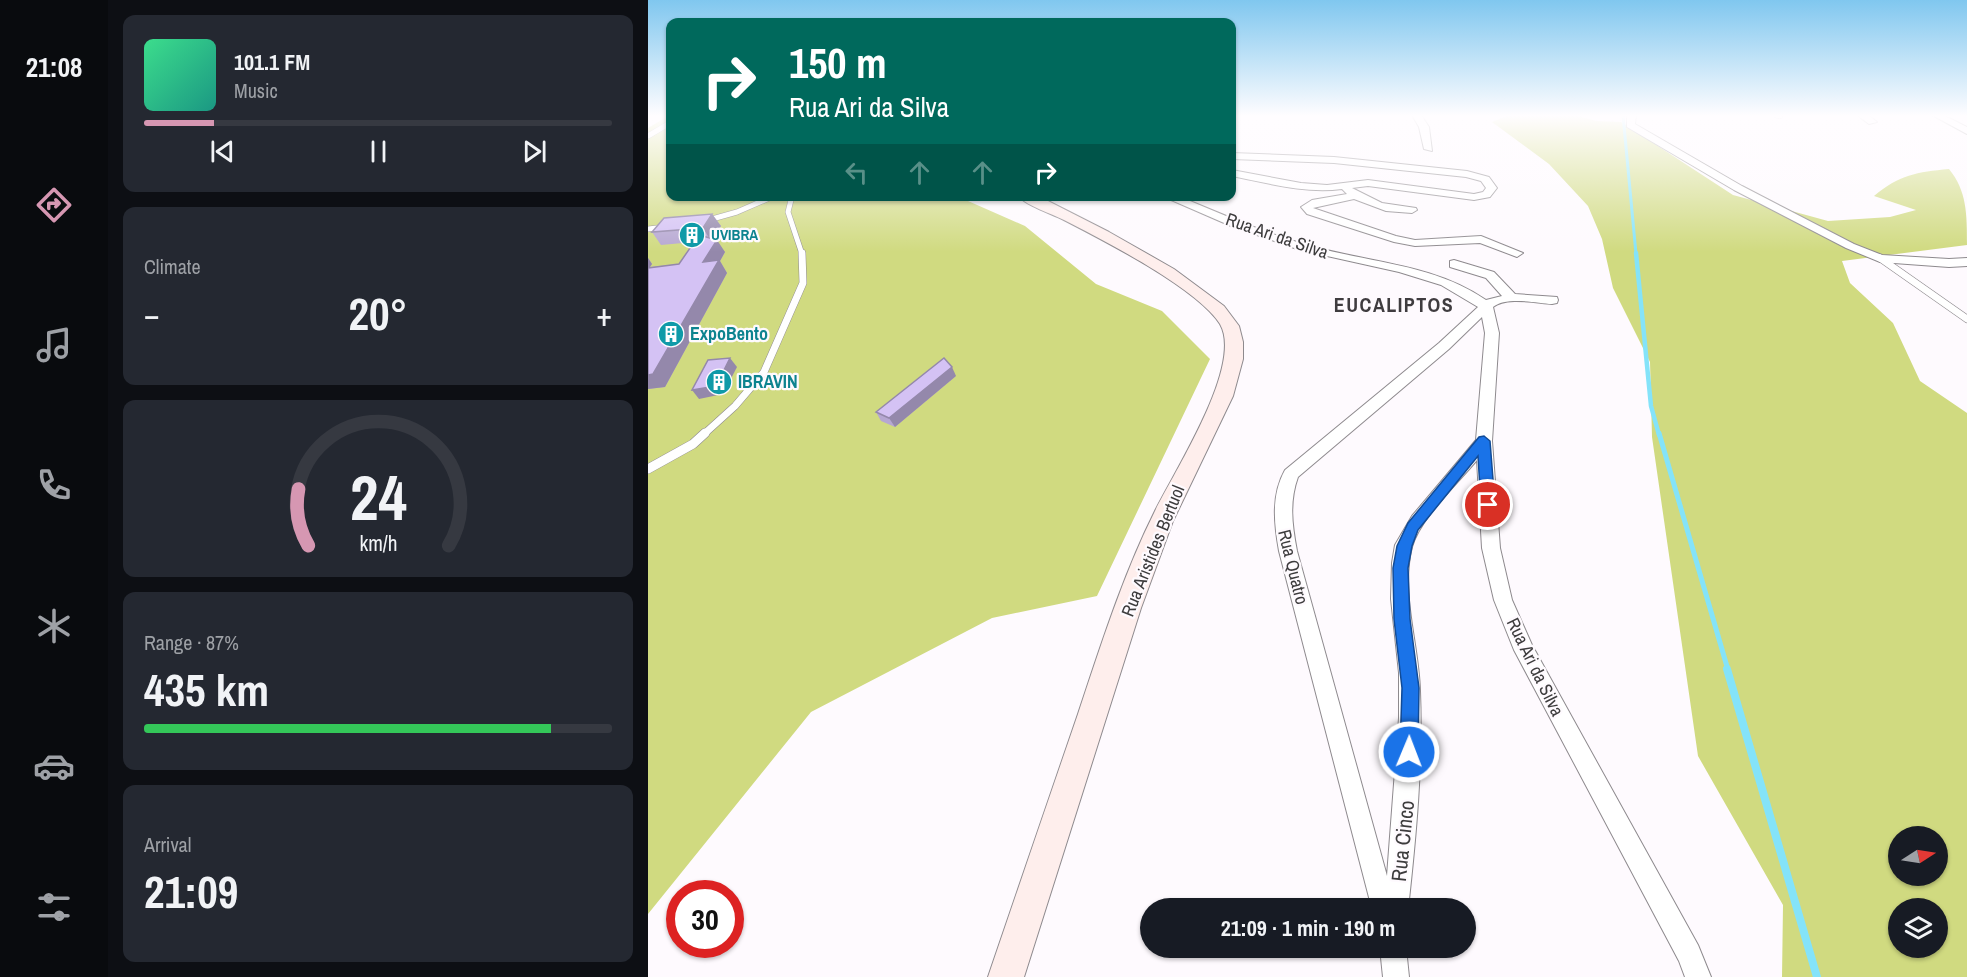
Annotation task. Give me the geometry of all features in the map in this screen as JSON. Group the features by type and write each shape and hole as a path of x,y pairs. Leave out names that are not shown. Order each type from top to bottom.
{"main road":[{"name":"Rua Aristides Bertuol","path":"1006,977 1108,665 1150,550 1218,406 1234,359 1230,326 1208,300 1119,244 1063,213 1035,201"}],"street":[{"path":"1236,174 1327,189 1368,183 1474,197 1486,195 1492,188 1485,179 1467,174 1340,161"},
{"path":"1695,161 1738,188 1850,246 1881,258 1949,263 1967,262"},
{"path":"1344,187 1355,195 1386,209 1413,210"},
{"path":"1355,195 1343,200 1312,204 1306,207 1311,212 1394,239 1415,243 1481,240 1517,253"},
{"name":"Rua Ari da Silva","path":"1179,201 1303,248 1415,272 1458,287 1486,306 1492,333 1484,441 1491,548 1508,610 1524,650 1689,954 1698,977"},
{"path":"1454,264 1490,275 1511,298"},
{"path":"1486,306 1496,299 1552,300"},
{"name":"Rua Quatro","path":"1381,898 1288,551 1281,519 1283,493 1291,474 1444,346 1486,306"},
{"name":"Rua Cinco","path":"1397,898 1408,794 1410,688 1402,619 1400,568 1404,546 1413,527 1484,441"},
{"path":"1395,958 1396,977"}],"lane":[{"path":"696,223 737,212 762,201"},
{"path":"648,469 701,438 751,390 764,372 789,319 802,283 802,251 788,212 791,201"},
{"path":"648,229 669,227"},
{"path":"1881,258 1967,319"}],"green space":[{"path":"648,161 666,161 666,201 968,201 1025,226 1096,284 1162,311 1210,359 1097,596 992,618 811,712 675,880 666,880 666,892 648,914"},
{"path":"1544,161 1680,161 1733,195 1828,221 1890,217 1916,210 1874,196 1892,183 1918,173 1949,169 1955,177 1965,204 1967,245 1842,261 1850,283 1893,323 1920,381 1967,413 1967,977 1782,977 1783,905 1698,756 1652,437 1650,362 1613,288 1602,239 1588,206"}],"building":[{"path":"712,214 703,228 652,232 664,218"},
{"name":"ExpoBento","path":"699,235 717,240 703,262 719,260 653,374 648,375 648,268 679,264"},
{"path":"730,358 716,386 692,390 708,360"},
{"path":"944,358 952,367 889,418 876,412"}],"waterway":[{"path":"1627,161 1636,254"},
{"path":"1636,253 1651,406 1659,435"},
{"path":"1659,433 1728,670"},
{"path":"1727,669 1817,977"}],"place":[{"name":"UVIBRA","path":"692,235"},
{"name":"ExpoBento","path":"671,334"},
{"name":"IBRAVIN","path":"719,382"}],"district":[{"name":"EUCALIPTOS","path":"1394,305"}],"route":[{"path":"1409,752 1410,688 1402,619 1400,568 1404,546 1413,527 1484,441 1488,505"}]}
